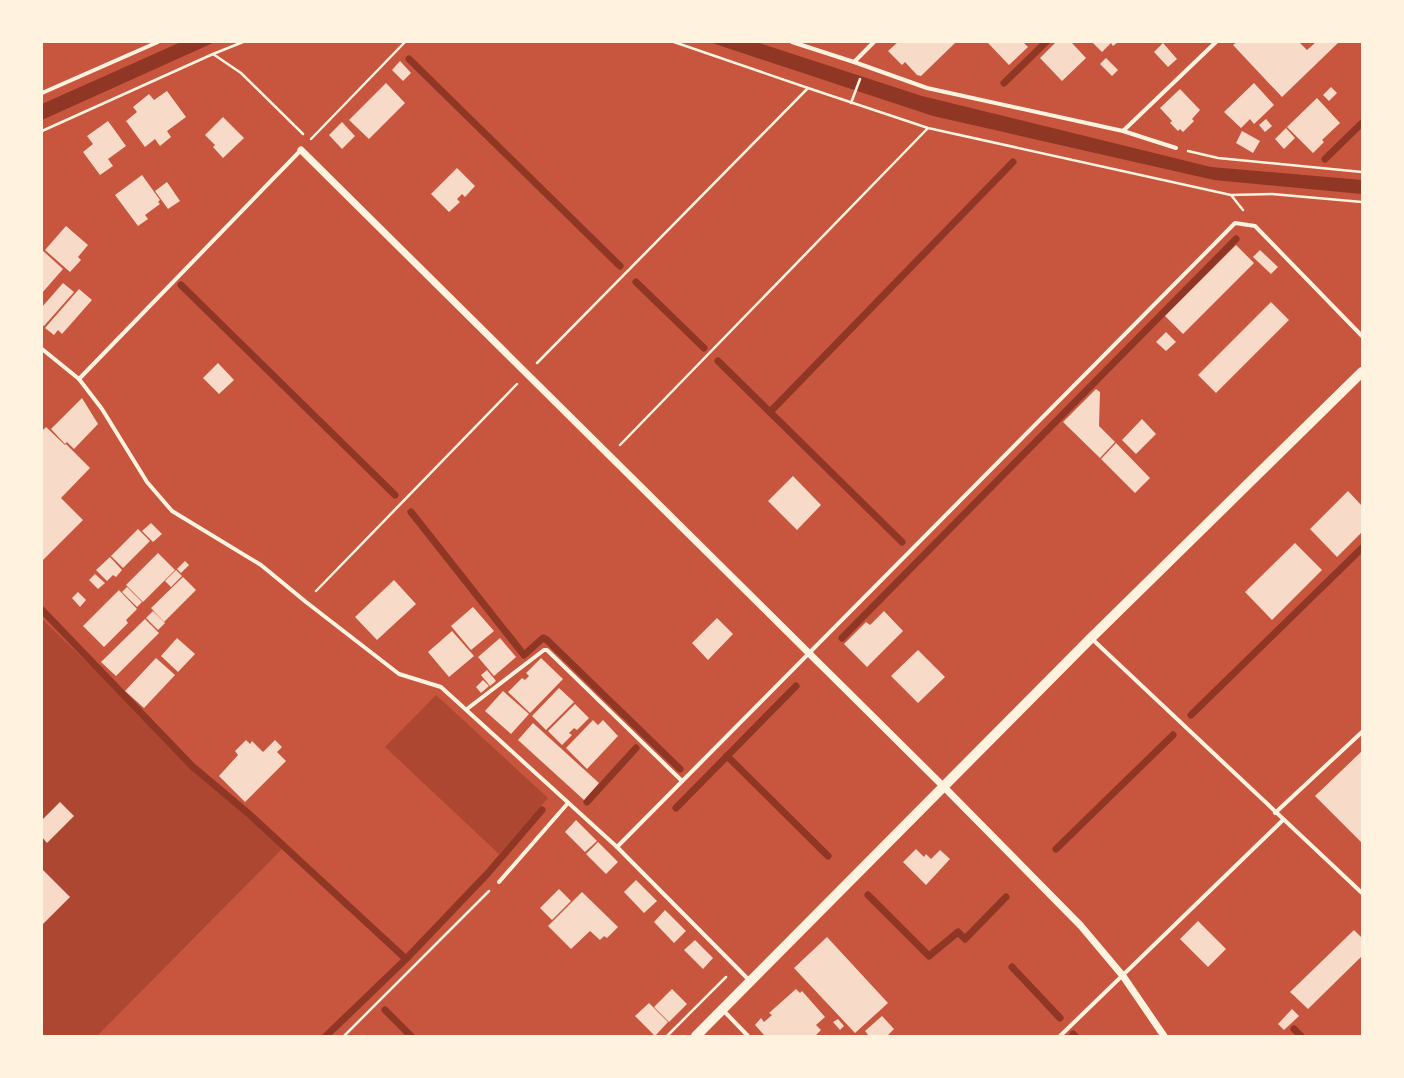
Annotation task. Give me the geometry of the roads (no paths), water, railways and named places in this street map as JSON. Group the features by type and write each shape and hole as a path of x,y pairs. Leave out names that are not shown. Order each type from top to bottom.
{"main road":[{"path":"696,1036 1090,638 1362,372"}],"street":[{"path":"42,93 158,42"},
{"path":"792,42 927,88 1123,131 1176,148"},
{"path":"854,62 874,42"},
{"path":"1123,131 1216,42"},
{"path":"79,379 301,150 943,786 1081,926 1123,976 1164,1036"},
{"path":"617,847 1235,223 1255,226 1362,336"},
{"path":"42,349 79,379 102,409 147,482 172,511 261,565 399,674 441,687 467,709 617,847 750,981"},
{"path":"1090,638 1362,893"},
{"path":"467,709 544,650 547,650 682,781"},
{"path":"1275,813 1362,732"},
{"path":"499,882 568,803"},
{"path":"1060,1036 1283,820"},
{"path":"722,1009 748,1036"}],"waterway":[{"path":"1004,83 1046,42"},
{"path":"409,59 620,266"},
{"path":"1325,159 1362,123"},
{"path":"770,412 1013,162"},
{"path":"842,638 1236,239"},
{"path":"636,282 704,348"},
{"path":"181,285 395,495"},
{"path":"718,361 902,542"},
{"path":"411,512 524,655 543,638 547,640 680,769"},
{"path":"1191,715 1362,548"},
{"path":"42,610 192,766 249,814 406,959"},
{"path":"676,808 796,686"},
{"path":"1056,849 1173,735"},
{"path":"587,802 636,748"},
{"path":"727,756 828,856"},
{"path":"326,1036 406,959 488,873 542,810"},
{"path":"868,895 929,956 958,932 965,939 1006,897"},
{"path":"1012,967 1060,1018"},
{"path":"385,1010 411,1036"},
{"path":"1294,1029 1301,1036"}]}
